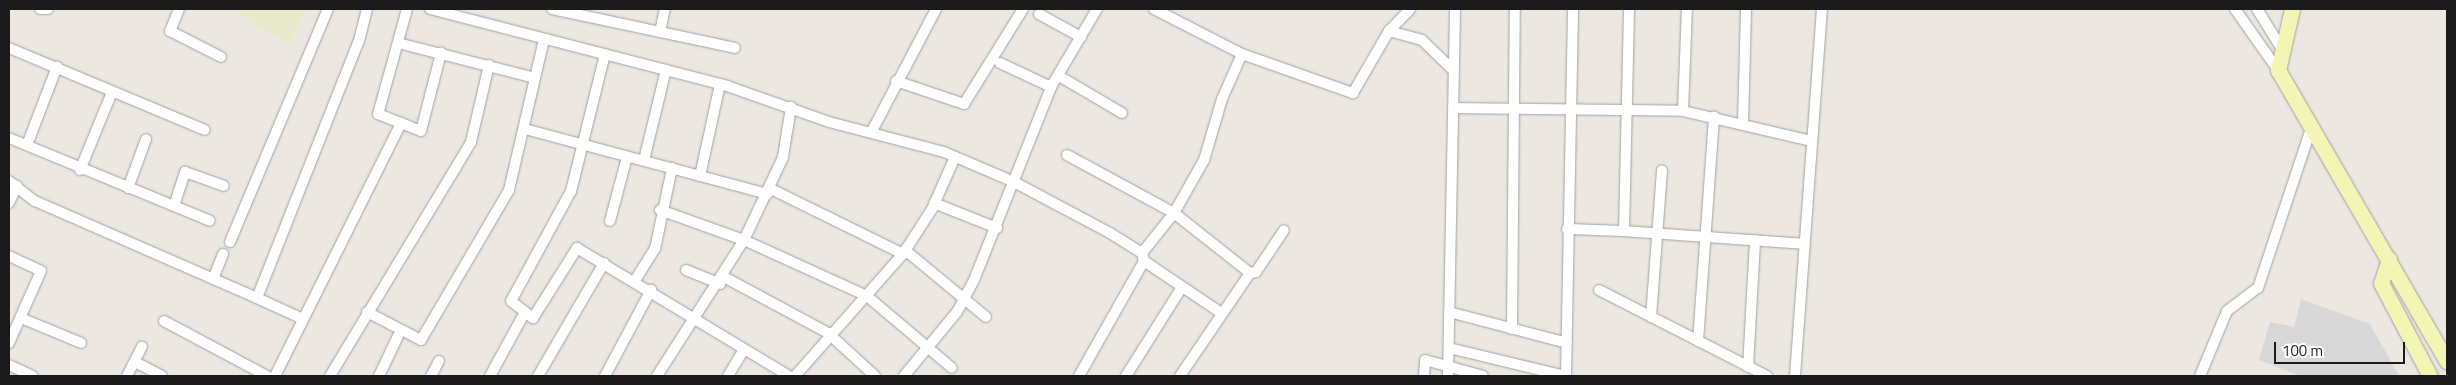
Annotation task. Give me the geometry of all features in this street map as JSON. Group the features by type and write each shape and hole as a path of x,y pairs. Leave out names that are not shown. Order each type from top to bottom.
{"street":[{"path":"40,9 48,9"},
{"path":"180,9 170,31 221,56"},
{"path":"230,242 328,9"},
{"path":"257,298 359,41 367,9"},
{"path":"407,9 378,114 421,131 441,53"},
{"path":"430,9 720,84 791,107 829,122 872,131 955,157 1014,182 1143,257 1182,287 1220,312"},
{"path":"552,9 601,14 660,32 735,48"},
{"path":"660,32 665,9"},
{"path":"872,131 896,81 936,9"},
{"path":"896,81 964,104 1023,9"},
{"path":"904,376 963,300 997,228 1051,88 1097,9"},
{"path":"1154,9 1242,54 1353,94 1388,31 1410,9"},
{"path":"1448,371 1456,9"},
{"path":"1512,329 1511,108 1515,9"},
{"path":"1449,348 1566,376 1567,229 1573,9"},
{"path":"1624,231 1625,111 1629,9"},
{"path":"1683,111 1687,9"},
{"path":"1744,124 1746,9"},
{"path":"1795,376 1822,9"},
{"path":"2234,9 2278,70 2447,361"},
{"path":"2257,9 2283,51"},
{"path":"2278,70 2292,9"},
{"path":"1039,14 1081,37"},
{"path":"1388,31 1422,40 1454,70"},
{"path":"367,312 421,340 509,190 525,128 544,39"},
{"path":"398,43 535,78"},
{"path":"9,48 57,66 112,92 205,130"},
{"path":"606,54 584,144 563,210 510,301 533,318 577,248 651,290 789,376"},
{"path":"1079,376 1143,257 1174,213 1207,154 1222,99 1242,54"},
{"path":"1000,62 1051,88"},
{"path":"330,376 470,142 489,65"},
{"path":"27,145 57,66"},
{"path":"644,160 666,70"},
{"path":"1059,76 1122,113"},
{"path":"700,176 720,84"},
{"path":"80,170 112,92"},
{"path":"657,376 694,318 722,280 744,240 783,157 791,107"},
{"path":"1453,108 1683,111 1812,141"},
{"path":"1698,341 1714,117"},
{"path":"275,376 401,123"},
{"path":"525,128 700,176 768,191 904,252 986,317"},
{"path":"2200,376 2227,311 2258,288 2311,129"},
{"path":"9,138 80,170 210,221"},
{"path":"128,188 146,139"},
{"path":"1067,156 1174,213 1250,273"},
{"path":"610,221 627,157"},
{"path":"795,376 904,252 934,203 955,157"},
{"path":"634,282 655,249 672,168"},
{"path":"1651,317 1662,170"},
{"path":"174,206 185,172 224,186"},
{"path":"9,203 13,184 35,201 303,319"},
{"path":"934,203 997,228"},
{"path":"662,211 744,240 867,296 952,368"},
{"path":"1567,229 1624,231 1805,244"},
{"path":"1180,376 1220,312 1250,273 1256,272 1284,230"},
{"path":"1748,367 1755,240"},
{"path":"213,279 223,254"},
{"path":"9,256 41,271 9,343"},
{"path":"2389,259 2381,283 2430,376"},
{"path":"538,376 604,263"},
{"path":"686,270 722,280 830,335 875,376"},
{"path":"1126,376 1182,287"},
{"path":"605,376 651,290"},
{"path":"1598,290 1767,376"},
{"path":"490,376 525,312"},
{"path":"1449,312 1567,343"},
{"path":"21,318 81,343"},
{"path":"164,321 267,376"},
{"path":"379,376 398,336"},
{"path":"127,376 142,347"},
{"path":"728,376 744,349"},
{"path":"1424,376 1425,360 1448,371 1483,376"},
{"path":"431,376 439,361"},
{"path":"134,362 162,376"},
{"path":"9,365 33,376"}],"shaded area":[{"path":"2301,299 2370,324 2399,376 2300,376 2259,360 2270,322 2294,327"}],"green space":[{"path":"228,9 306,9 290,45"}]}
